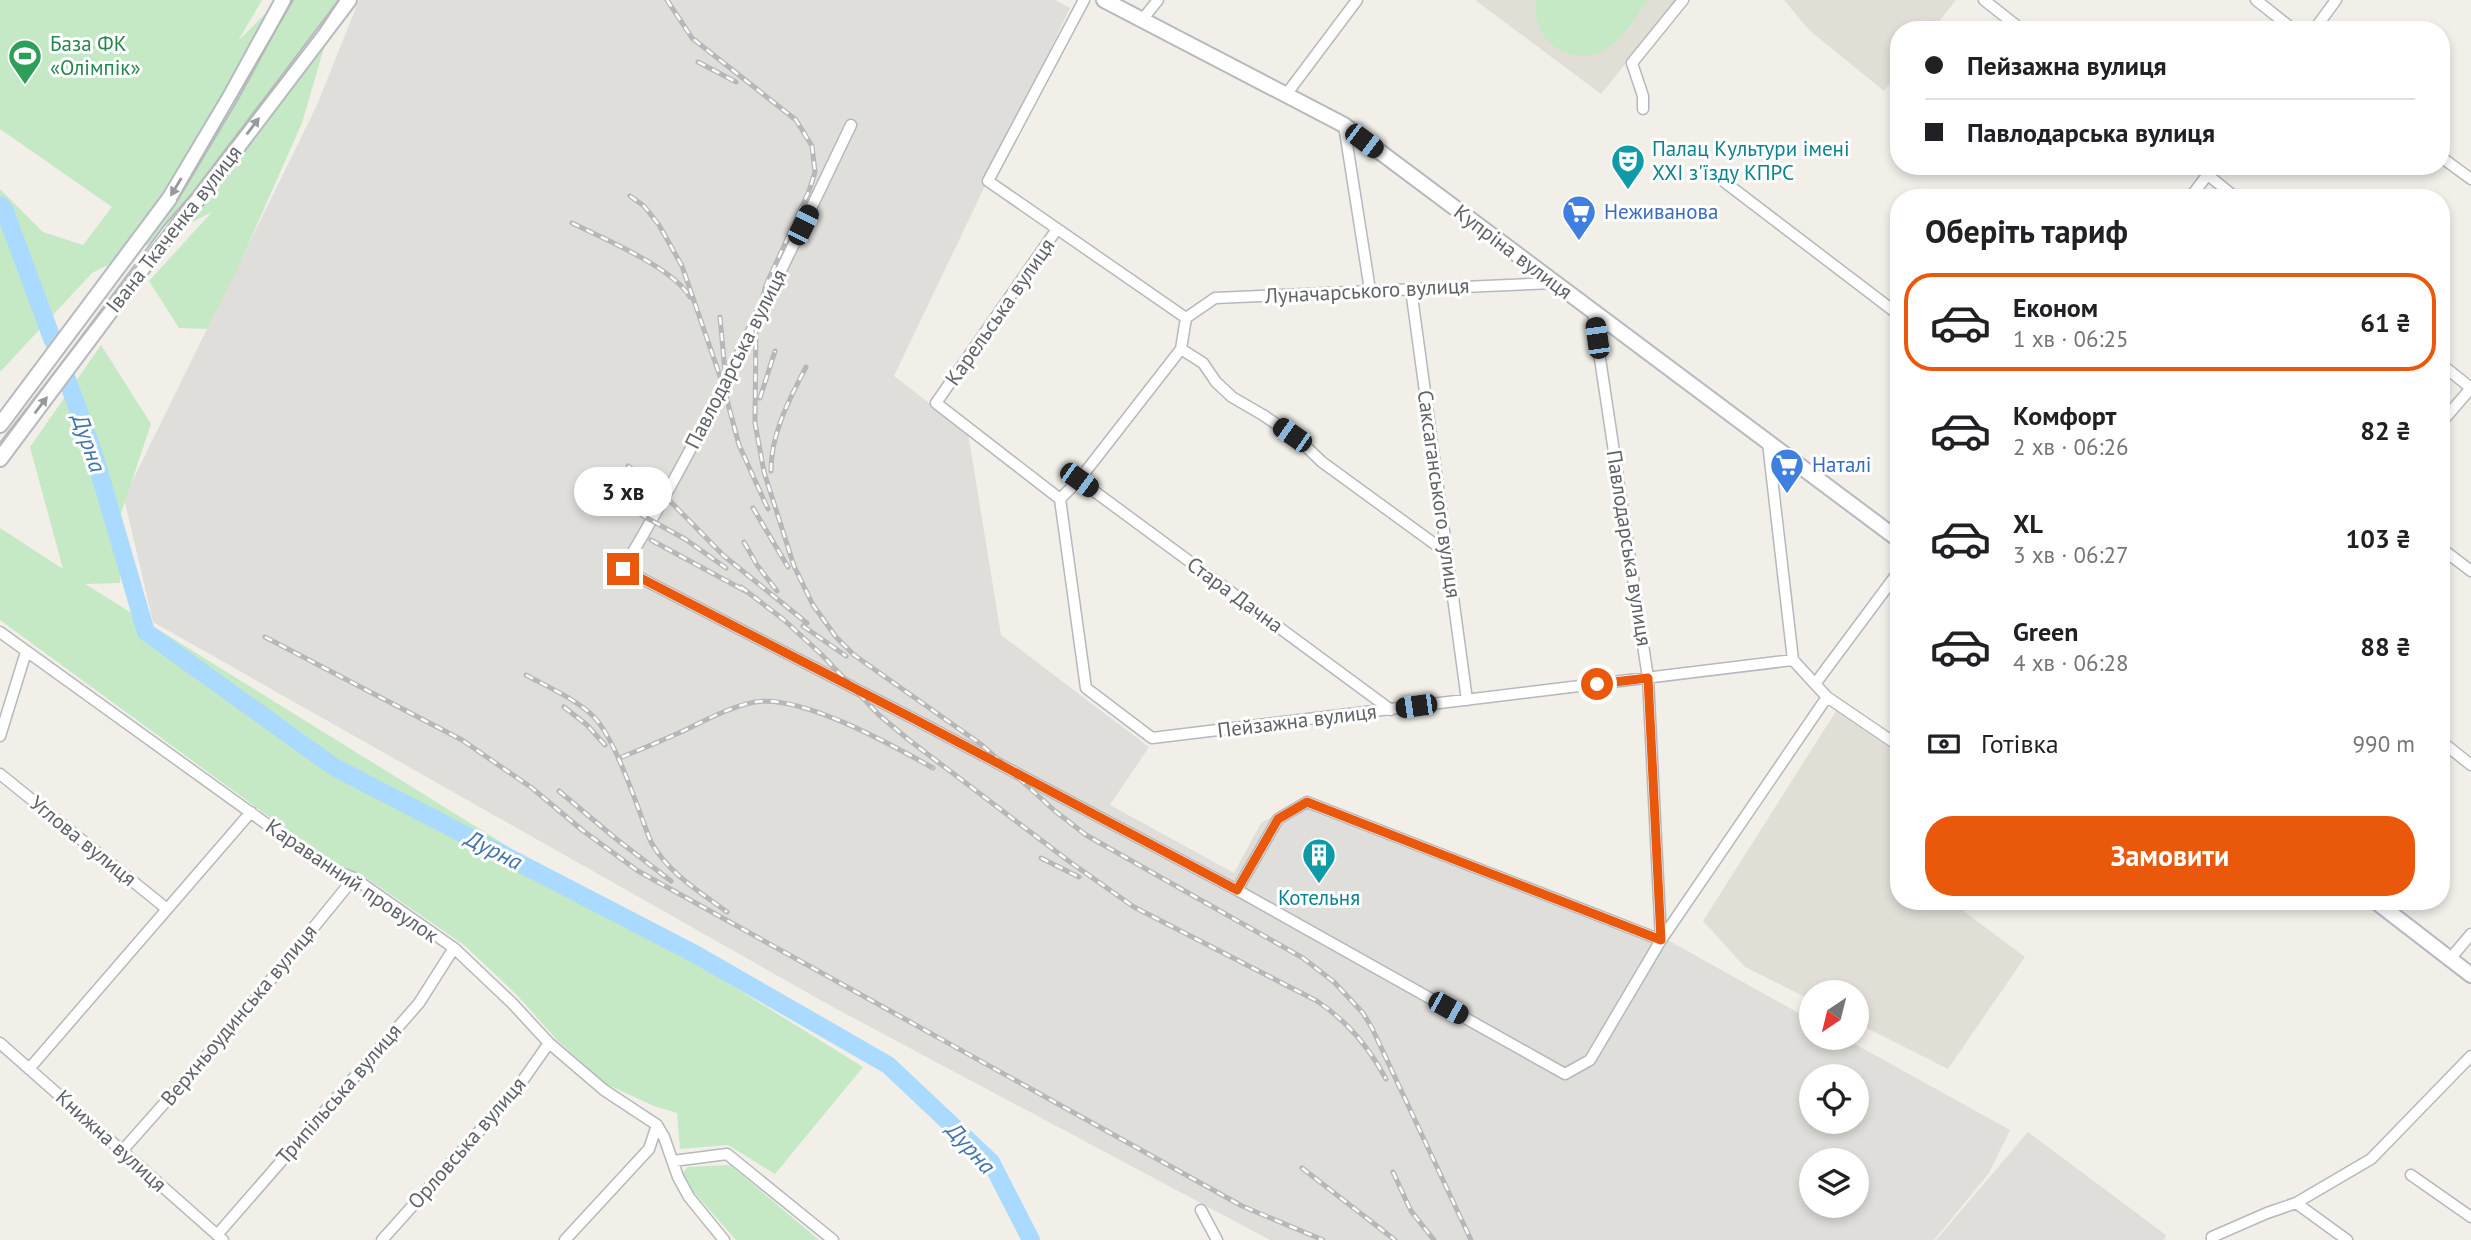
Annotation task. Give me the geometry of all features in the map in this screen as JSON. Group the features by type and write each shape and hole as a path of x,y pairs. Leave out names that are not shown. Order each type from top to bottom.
{"main road":[{"name":"Івана Ткаченка вулиця","path":"0,425 169,200 283,0"},
{"name":"Івана Ткаченка вулиця","path":"0,459 171,230 199,198 349,0"},
{"name":"Купріна вулиця","path":"1104,0 1344,125 1890,533"},
{"path":"2386,910 2471,975"}],"street":[{"path":"1059,499 1079,480 1181,349 1186,318 988,181 1084,0"},
{"path":"1142,20 1158,0"},
{"path":"1285,96 1357,0"},
{"path":"1643,109 1643,96 1632,63 1683,0"},
{"path":"1984,0 2011,21"},
{"path":"2256,0 2283,21"},
{"path":"2321,21 2336,0"},
{"name":"Павлодарська вулиця","path":"851,125 756,324 653,520 623,569 1237,890 1565,1074 1590,1060 1661,940 1648,678 1593,312"},
{"path":"1344,125 1370,290"},
{"path":"2450,164 2471,179"},
{"path":"2215,175 2228,189"},
{"path":"1722,180 1890,308"},
{"name":"Карельська вулиця","path":"1057,229 936,403 1059,499"},
{"name":"Луначарського вулиця","path":"1186,318 1215,298 1554,283"},
{"name":"Саксаганського вулиця","path":"1411,289 1467,700"},
{"path":"1181,349 1203,363 1216,382 1232,397 1297,438 1322,462 1447,553"},
{"path":"2450,371 2471,388 2450,412"},
{"path":"1768,443 1793,660 1827,697 1890,740"},
{"name":"Стара Дачна","path":"1079,480 1391,710"},
{"name":"Пейзажна вулиця","path":"1059,499 1086,688 1152,738 1793,660"},
{"path":"2450,555 2471,571"},
{"path":"1815,684 1890,583"},
{"name":"Караванний провулок","path":"0,632 330,869 354,878 454,948 512,1003 549,1043 604,1090 657,1125"},
{"path":"0,736 26,652"},
{"path":"1237,890 1278,819 1307,802 1661,940 1827,697"},
{"path":"2450,748 2471,765"},
{"name":"Углова вулиця","path":"0,774 167,909"},
{"path":"29,1069 251,812"},
{"name":"Верхньоудинська вулиця","path":"122,1151 238,1020 354,878"},
{"path":"2449,959 2471,934"},
{"name":"Трипільська вулиця","path":"220,1237 419,1003 454,948"},
{"name":"Книжна вулиця","path":"0,1043 220,1237"},
{"name":"Орловська вулиця","path":"382,1240 516,1090 549,1043"},
{"path":"2212,1240 2212,1237 2256,1217 2296,1203 2371,1159 2471,1056"},
{"path":"657,1125 689,1197 724,1240"},
{"path":"565,1240 649,1149 657,1125"},
{"path":"673,1161 727,1154 833,1240"},
{"path":"2411,1175 2471,1217"},
{"path":"2296,1203 2347,1240"},
{"path":"1201,1210 1217,1240"}],"shaded area":[{"path":"359,0 1055,0 1070,8 894,376 968,433 1001,635 1149,747 1110,805 1234,873 1261,823 1305,799 1657,934 1799,1013 1799,1050 1866,1050 2010,1130 1989,1173 1934,1240 1270,1240 831,1006 153,622 124,498 317,105"},
{"path":"1475,0 1677,0 1601,94"},
{"path":"1784,0 1956,0 1939,21 1890,21 1890,83 1884,91 1809,30"},
{"path":"1836,711 1890,748 1890,910 1962,910 2025,957 1948,1069 1869,1029 1869,980 1799,980 1799,994 1745,967 1703,921"},
{"path":"2028,1132 2166,1235 2164,1240 1936,1240"}],"green space":[{"path":"0,0 262,0 238,41 279,0 338,0 302,123 236,272 207,329 179,328 149,281 212,212 92,273 0,372 0,189 43,232 83,245 112,207 0,129"},
{"path":"1537,0 1648,0 1618,39 1606,49 1584,56 1562,51 1545,37 1536,16"},
{"path":"101,345 151,424 120,516 120,583 85,584 863,1067 775,1174 728,1145 680,1149 677,1113 654,1106 606,1084 558,1041 516,994 464,945 368,879 331,862 0,620 0,528 63,569 30,447"},
{"path":"730,1165 819,1240 736,1240 685,1182 682,1173 688,1167"}],"waterway":[{"name":"Дурна","path":"0,205 4,209 53,341"},
{"name":"Дурна","path":"67,379 93,451 146,632 334,767 695,954 888,1065 991,1162 1031,1240"}],"tram line":[{"path":"177,200 293,0"},
{"path":"0,443 319,30 339,0"}],"railway":[{"path":"667,0 692,38 796,120 812,146 815,172 766,285 756,324 755,423 764,472 794,566 813,605 836,637 854,655 982,745 1055,811 1086,835 1303,958 1334,982 1363,1013 1372,1028 1471,1240"},
{"path":"698,62 736,82"},
{"path":"630,196 644,206 659,225 682,266 723,385 739,445 768,509"},
{"path":"572,223 653,265 681,286 690,297"},
{"path":"720,317 725,372"},
{"path":"760,398 775,351"},
{"path":"771,471 778,430 787,404 806,367"},
{"path":"628,466 665,496 724,556 807,623"},
{"path":"611,498 685,539 726,568"},
{"path":"753,508 788,567"},
{"path":"651,540 749,593"},
{"path":"744,542 777,591"},
{"path":"741,587 784,620 821,654 879,715 1070,862 1134,907 1328,1009 1356,1036 1386,1079"},
{"path":"803,626 846,656"},
{"path":"265,637 462,740 532,788 582,830 638,871 1242,1206 1323,1240"},
{"path":"526,675 576,703 600,724 617,755 651,842 658,853 685,881 727,912"},
{"path":"622,757 736,707 755,702 774,702 821,713 846,723 933,768"},
{"path":"564,707 587,725 605,745"},
{"path":"559,791 671,881"},
{"path":"1041,858 1079,877"},
{"path":"1302,1168 1395,1240"},
{"path":"1393,1172 1411,1211 1434,1240"}],"place":[{"name":"База ФК «Олімпік»","path":"25,86"},
{"name":"Палац Культури імені XXI з'їзду КПРС","path":"1628,191"},
{"name":"Неживанова","path":"1579,242"},
{"name":"Наталі","path":"1787,495"},
{"name":"Котельня","path":"1319,885"}],"route":[{"path":"623,569 1237,890 1278,819 1307,802 1661,940 1648,678 1597,684"}]}
